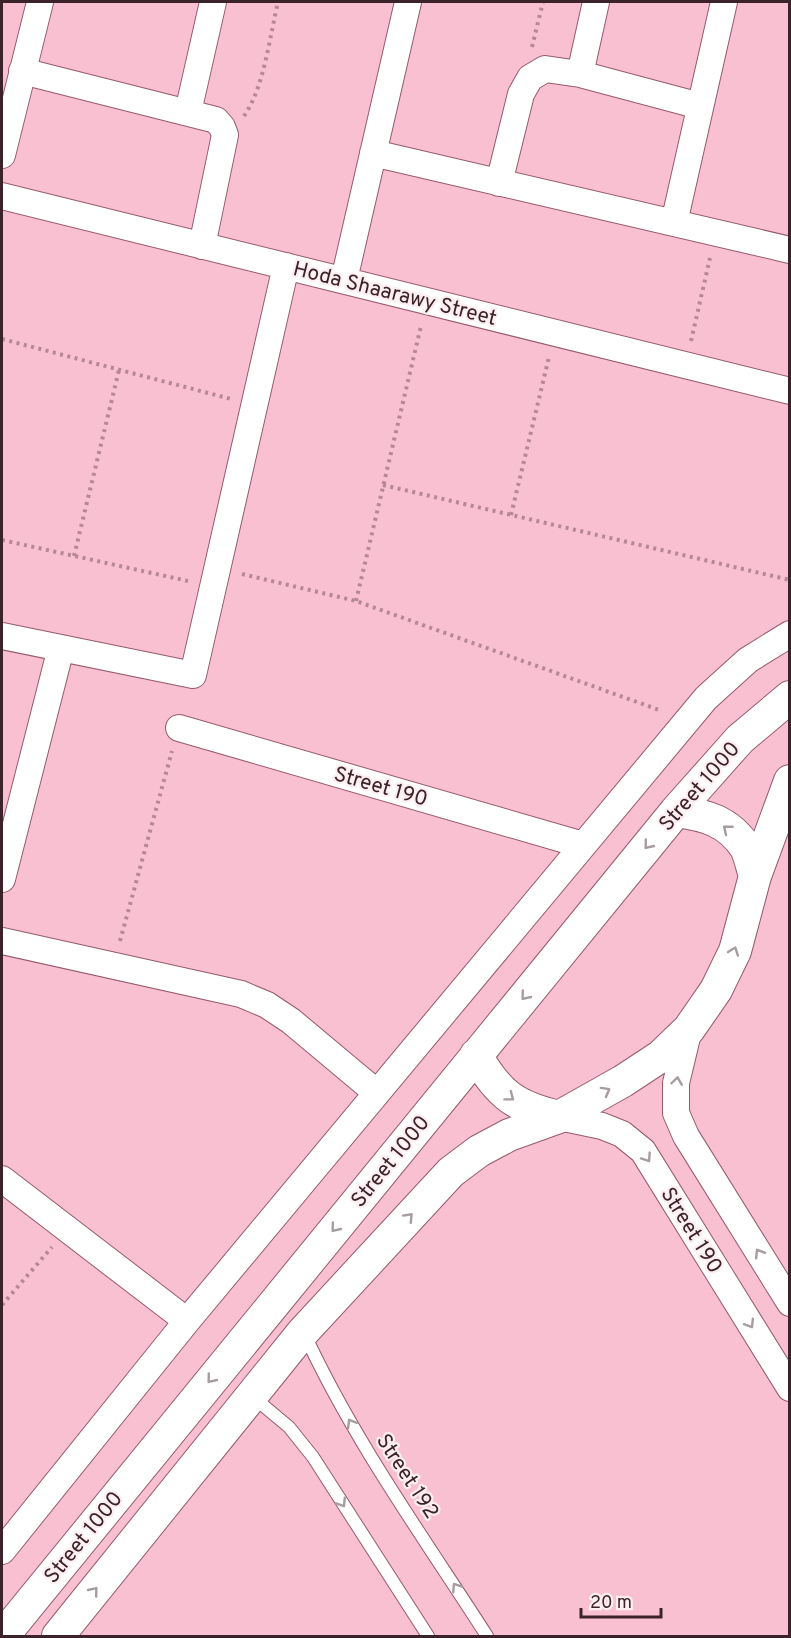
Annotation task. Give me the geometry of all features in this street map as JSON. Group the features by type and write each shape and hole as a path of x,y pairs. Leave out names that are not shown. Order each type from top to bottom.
{"street":[{"path":"2,155 40,2"},
{"path":"188,112 213,2"},
{"path":"344,280 408,2"},
{"path":"580,74 596,2"},
{"path":"674,223 724,2"},
{"path":"499,183 521,94 530,78 545,69 580,74 700,106"},
{"path":"22,71 216,120 225,135 202,246"},
{"path":"373,153 789,250"},
{"name":"Hoda Shaarawy Street","path":"2,196 789,391"},
{"path":"2,636 193,675 286,266"},
{"path":"2,1551 187,1321 687,720 726,678 748,660 789,634"},
{"path":"2,879 61,648"},
{"name":"Street 1000","path":"3,1636 676,811 740,739 789,697"},
{"name":"Street 190","path":"179,728 583,845"},
{"name":"Street 1000","path":"58,1636 303,1332 451,1172 478,1151 509,1135 559,1116 623,1082 661,1056 689,1029 716,990 735,951 755,876 789,781"},
{"path":"676,811 703,815 728,828 746,849 755,876"},
{"path":"2,941 241,994 267,1005 291,1022 376,1093"},
{"path":"689,1029 676,1083 676,1113 686,1136 789,1303"},
{"path":"476,1055 490,1079 509,1098 533,1111 559,1116"},
{"name":"Street 190","path":"559,1116 602,1126 622,1134 643,1151 789,1388"},
{"path":"2,1179 187,1321"}],"lane":[{"name":"Street 192","path":"303,1332 327,1383 350,1421 487,1636"},
{"path":"251,1395 289,1427 313,1457 428,1636"}],"path":[{"path":"225,135 240,123 251,107 278,2"},
{"path":"685,365 716,233"},
{"path":"356,601 427,302"},
{"path":"512,515 555,333"},
{"path":"2,339 255,405"},
{"path":"74,556 119,370"},
{"path":"383,485 789,580"},
{"path":"2,540 74,556 356,601 687,720"},
{"path":"113,966 179,728"},
{"path":"2,1305 68,1228"}]}
